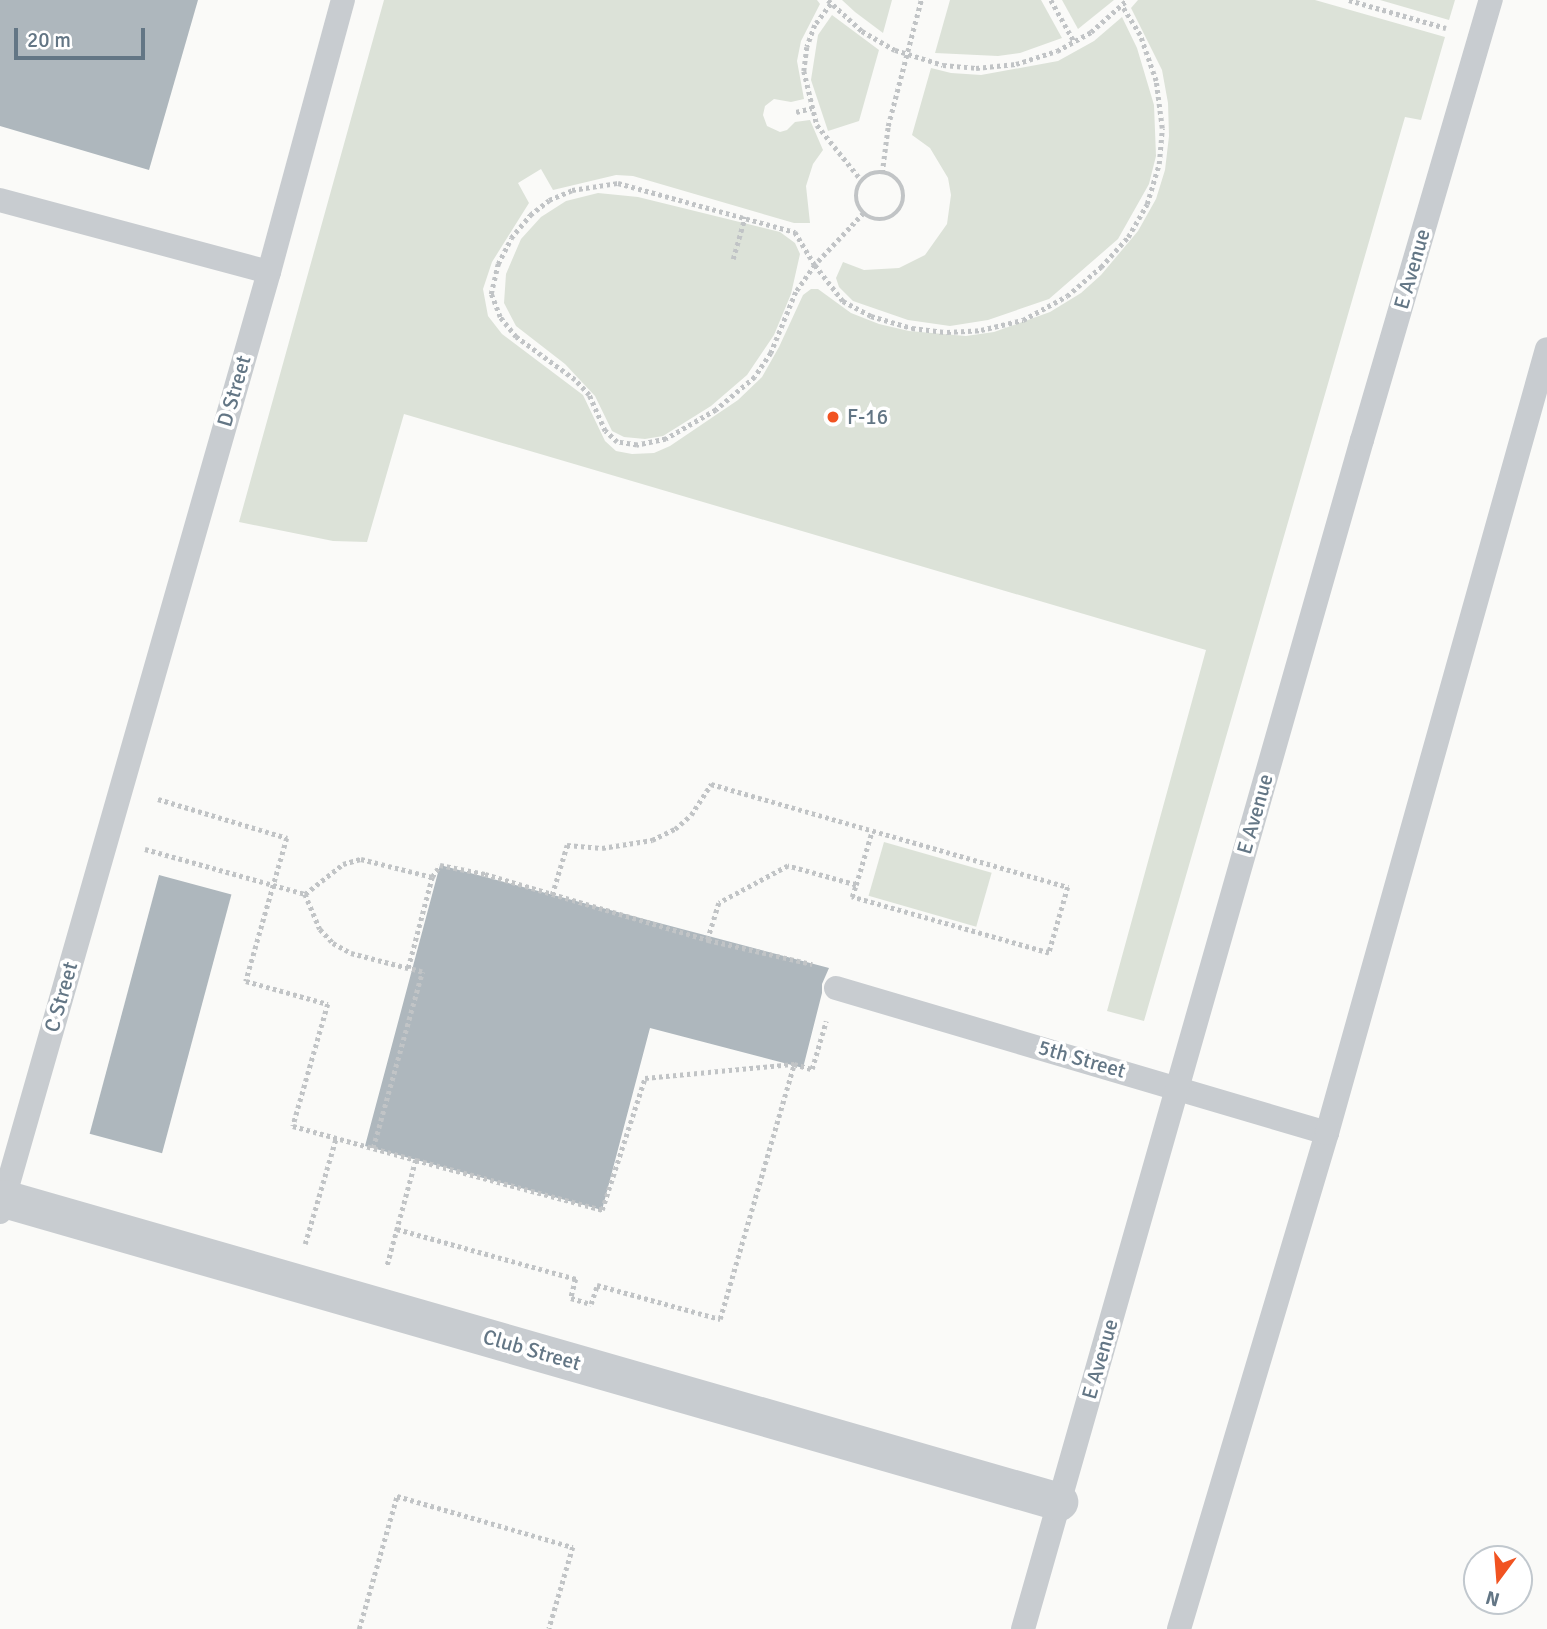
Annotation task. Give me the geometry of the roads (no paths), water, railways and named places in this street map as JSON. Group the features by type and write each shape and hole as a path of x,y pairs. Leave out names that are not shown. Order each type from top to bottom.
{"street":[{"name":"Club Street","path":"2,1206 1059,1502"}],"lane":[{"name":"D Street","path":"121,781 269,272 343,0"},
{"name":"E Avenue","path":"1023,1629 1491,0"},
{"path":"0,200 269,272"},
{"path":"1179,1629 1327,1133 1547,349"},
{"name":"C Street","path":"2,1206 121,781"},
{"name":"5th Street","path":"836,988 1327,1133"}],"place":[{"name":"F-16","path":"833,417"}]}
